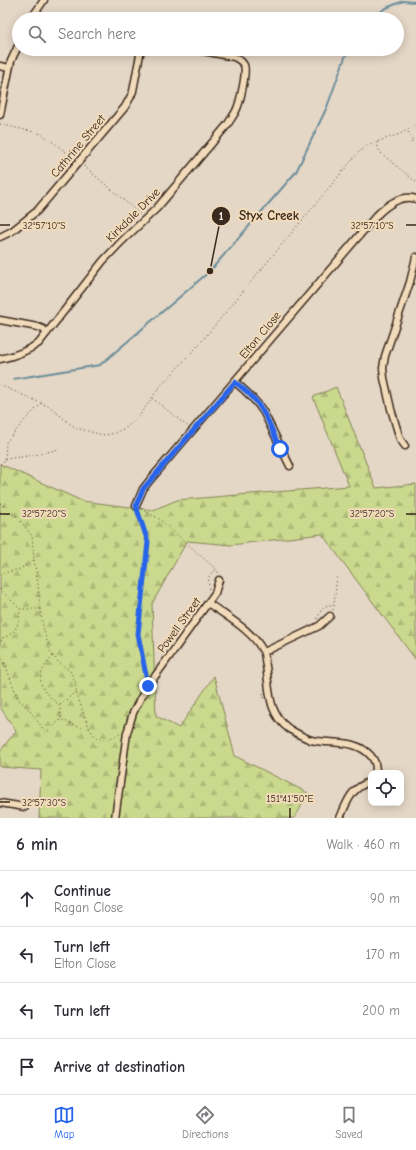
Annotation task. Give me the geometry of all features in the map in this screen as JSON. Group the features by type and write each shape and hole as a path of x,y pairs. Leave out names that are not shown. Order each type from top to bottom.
{"street":[{"path":"36,12 44,0"},
{"path":"0,116 9,68 13,56"},
{"name":"Cathrine Street","path":"0,237 12,231 37,211 125,107 132,96 140,56"},
{"name":"Kirkdale Drive","path":"0,359 27,351 39,343 104,261 179,184 228,124 236,111 241,96 245,68 240,60 229,56"},
{"path":"0,66 9,68"},
{"name":"Elton Close","path":"136,506 143,489 376,216 384,208 394,202 405,198 416,199"},
{"path":"405,446 396,429 383,368 384,356 410,282 416,257"},
{"path":"0,320 38,327 47,332"},
{"path":"235,382 253,398 261,409 290,466"},
{"name":"Powell Street","path":"115,818 127,733 132,714 148,686 215,593 218,580"},
{"path":"208,603 246,630 264,652 271,706 278,718 287,727 299,735 312,740 347,743 359,747 375,760 376,770"},
{"path":"264,652 319,626 330,616"},
{"path":"340,818 351,796 357,788 368,782"},
{"path":"0,803 25,807"}],"path":[{"path":"0,124 42,134 79,162 146,219"},
{"path":"0,385 52,408 74,427 99,434 107,434 117,432 130,424 139,416 162,384 196,348 358,153 365,147 393,137 416,125"},
{"path":"408,130 413,141 411,143"},
{"path":"377,142 380,153 416,182"},
{"path":"152,398 189,427"},
{"path":"5,460 6,442 24,420 42,403"},
{"path":"0,464 5,460 59,449"},
{"path":"0,503 16,515 32,536 40,609 44,631 50,651 56,661 70,671 75,681 88,728 96,738 106,740 127,733"},
{"path":"136,506 148,542 138,634 148,686"},
{"path":"136,506 158,518 217,570 218,580"},
{"path":"0,512 16,515"},
{"path":"0,574 20,569 34,560"},
{"path":"209,591 208,577 211,573 217,570"},
{"path":"330,616 334,605 337,575"},
{"path":"0,589 20,609 40,609"},
{"path":"316,621 324,607 327,605 334,605"},
{"path":"0,644 2,638 9,636 17,626 20,609"},
{"path":"0,651 18,699 47,732 61,719 60,706 45,693 40,682 42,672 53,656"},
{"path":"0,662 4,664"},
{"path":"60,706 77,692"},
{"path":"61,719 75,726 88,728"}],"green space":[{"path":"336,387 376,488 416,484 416,660 322,534 231,545 187,541 152,604 156,716 179,728 214,676 235,756 308,793 295,818 39,818 41,770 0,767 0,751 16,731 0,707 0,464 82,501 153,510 177,500 349,486 313,397"}],"waterway":[{"path":"381,12 384,9 403,1 416,2"},
{"path":"13,379 100,365 210,271 296,172 327,107 345,56"}],"place":[{"name":"Styx Creek","path":"210,271"}],"route":[{"path":"148,686 138,634 148,542 136,506 143,489 235,382 253,398 264,413 280,449"}]}
